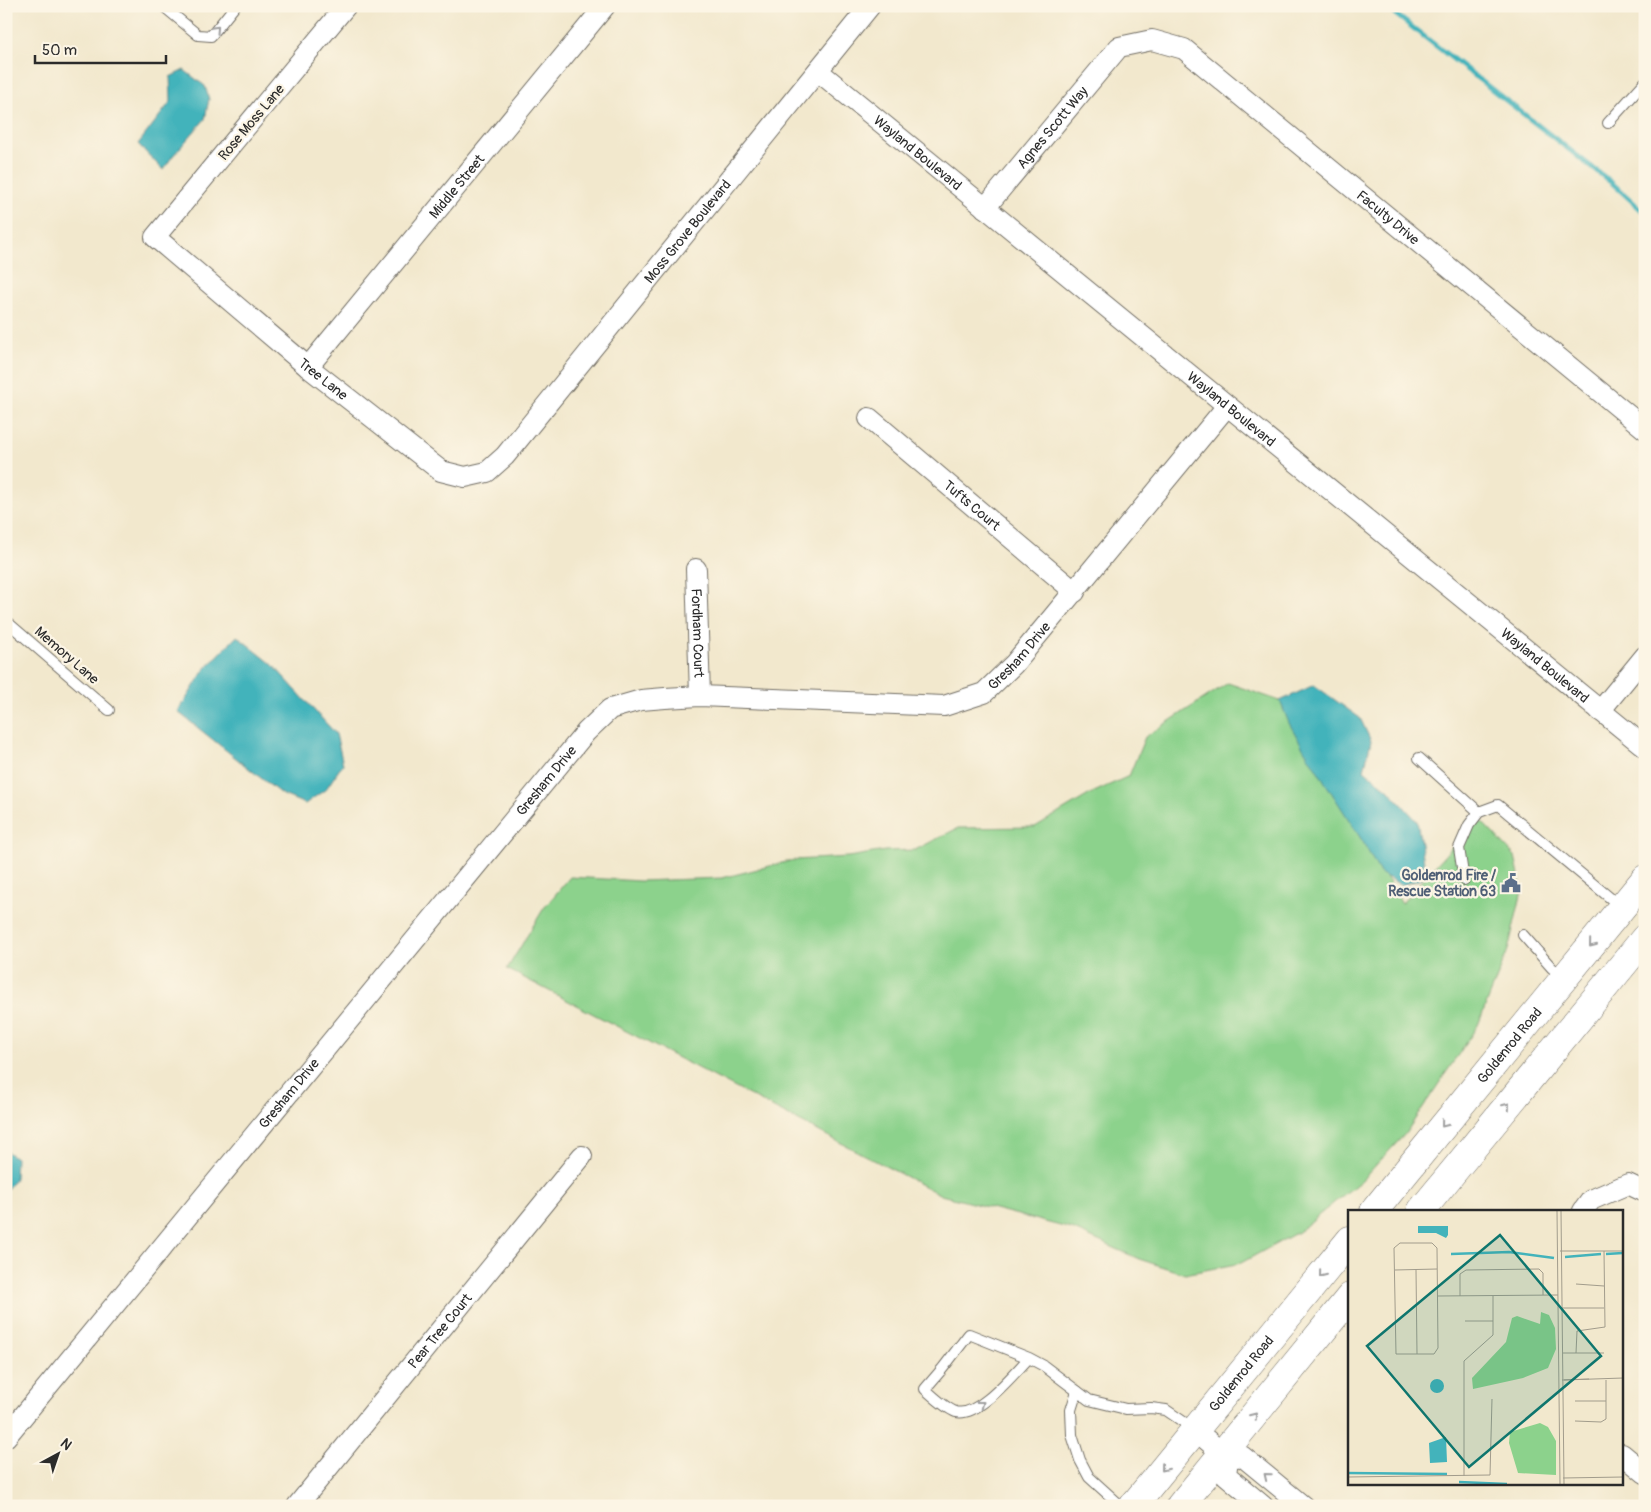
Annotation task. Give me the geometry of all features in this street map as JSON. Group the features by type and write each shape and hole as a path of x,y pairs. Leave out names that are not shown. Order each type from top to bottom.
{"main road":[{"name":"Goldenrod Road","path":"1375,1210 1565,978 1633,908 1645,879"},
{"path":"1606,986 1618,939 1633,908"},
{"path":"1422,1210 1645,938"},
{"path":"1397,1210 1474,1116 1482,1077"},
{"name":"Goldenrod Road","path":"1133,1506 1348,1242"},
{"path":"1180,1506 1225,1456 1348,1301"}],"street":[{"name":"Rose Moss Lane","path":"155,237 346,6"},
{"name":"Middle Street","path":"308,367 605,6"},
{"name":"Moss Grove Boulevard","path":"505,456 870,6"},
{"name":"Faculty Drive","path":"1118,46 1152,40 1184,50 1645,428"},
{"name":"Agnes Scott Way","path":"985,208 1118,46"},
{"name":"Wayland Boulevard","path":"818,71 1645,747"},
{"name":"Tree Lane","path":"155,237 308,367 441,471 465,477 480,474 487,472 505,456"},
{"name":"Gresham Drive","path":"6,1437 586,732 610,709 649,699 700,696 944,706 984,693 1014,664 1228,406"},
{"name":"Tufts Court","path":"868,418 1075,592"},
{"name":"Fordham Court","path":"696,569 700,696"},
{"path":"1600,711 1645,656"},
{"name":"Pear Tree Court","path":"297,1506 582,1156"},
{"path":"1584,1210 1591,1200 1637,1188"},
{"path":"1195,1430 1225,1456 1242,1456 1303,1506"},
{"path":"1225,1456 1226,1475 1263,1506"},
{"path":"1624,1456 1645,1473"}],"lane":[{"path":"163,6 198,35 211,36 235,6"},
{"path":"1608,123 1645,82"},
{"name":"Memory Lane","path":"6,621 109,710"},
{"path":"1419,758 1479,812"},
{"path":"1464,880 1459,848 1469,825 1479,812 1498,805 1633,908"},
{"path":"1523,936 1552,968 1565,978"},
{"path":"1029,1358 980,1406 967,1413 956,1412 940,1402 925,1389 969,1334 1029,1358 1044,1366 1089,1400 1126,1409 1151,1408 1166,1410 1195,1430"},
{"path":"1077,1391 1070,1410 1072,1435 1080,1460 1089,1478 1122,1506"}],"green space":[{"path":"1228,683 1280,701 1402,903 1478,818 1515,856 1522,891 1508,950 1478,1025 1405,1134 1362,1180 1298,1232 1241,1263 1185,1274 1139,1259 1072,1229 941,1195 507,969 544,908 570,877 640,881 722,878 794,860 915,850 958,828 1035,827 1092,793 1129,776 1145,737"}],"water":[{"path":"184,70 205,86 209,99 205,119 163,170 138,144 171,101 170,77"},
{"path":"237,636 272,664 336,734 343,764 326,789 305,804 281,794 178,712 204,670"},
{"path":"1314,685 1360,718 1371,741 1364,770 1388,789 1417,821 1424,862 1421,879 1401,885 1380,873 1363,842 1289,723 1280,701"},
{"path":"6,1151 16,1158 15,1179 6,1190"}],"waterway":[{"path":"1385,6 1612,183 1645,213"}],"place":[{"name":"Goldenrod Fire / Rescue Station 63","path":"1511,883"}]}
